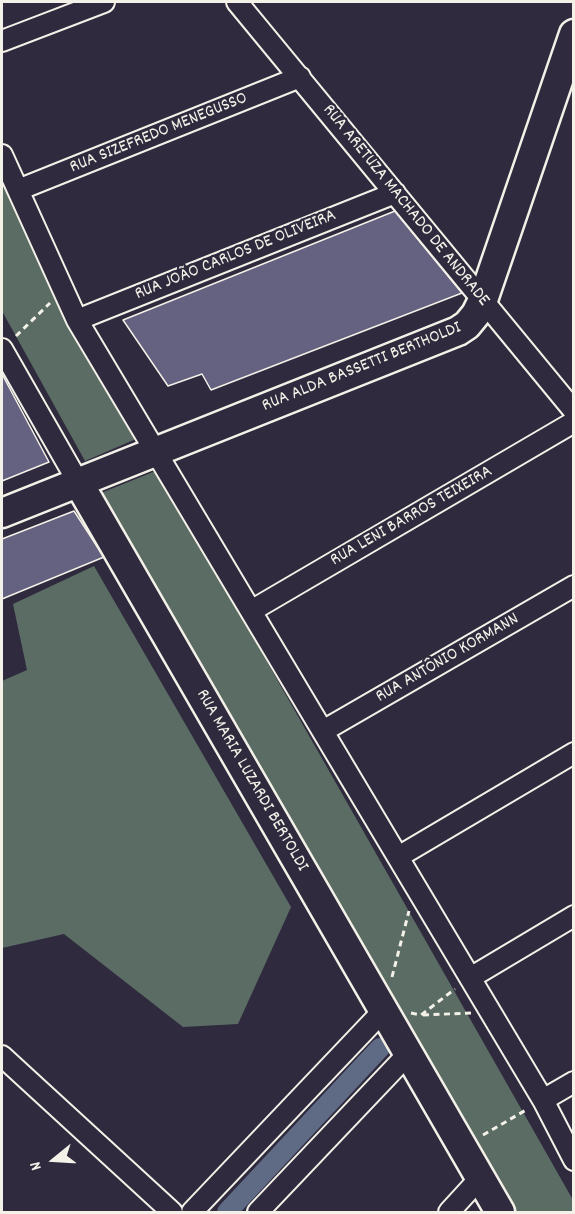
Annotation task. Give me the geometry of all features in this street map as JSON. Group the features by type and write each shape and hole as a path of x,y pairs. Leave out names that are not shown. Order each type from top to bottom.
{"street":[{"path":"2,41 104,2"},
{"name":"RUA ARETUZA MACHADO DE ANDRADE","path":"237,2 573,411"},
{"name":"RUA ALDA BASSETTI BERTHOLDI","path":"2,513 458,331 467,325 483,300 573,34"},
{"name":"RUA SIZEFREDO MENEGUSSO","path":"18,190 300,77"},
{"path":"2,156 77,320 543,1100 573,1160"},
{"name":"RUA JOÃO CARLOS DE OLIVEIRA","path":"77,320 395,193"},
{"name":"RUA MARIA LUZARDI BERTOLDI","path":"2,350 500,1212"},
{"name":"RUA LENI BARROS TEIXEIRA","path":"251,612 573,422"},
{"name":"RUA ANTÔNIO KORMANN","path":"323,731 573,586"},
{"path":"398,857 573,753"},
{"path":"470,978 573,916"},
{"path":"192,1212 384,1010"},
{"path":"258,1212 409,1053"},
{"path":"2,1056 172,1212"},
{"path":"543,1100 573,1082"},
{"path":"449,1212 481,1177"}],"path":[{"path":"2,350 63,290"},
{"path":"415,886 384,1010 422,1015 490,1013"},
{"path":"422,1015 470,978"},
{"path":"463,1147 543,1100"}],"green space":[{"path":"2,182 71,326 136,439 85,461 2,311"},
{"path":"158,470 573,1200 573,1212 516,1212 101,493"},
{"path":"94,566 291,907 238,1024 183,1027 64,934 2,948 2,681 27,670 13,604"}],"building":[{"path":"395,211 462,293 211,390 202,374 168,386 123,320"},
{"path":"2,374 49,462 2,481"},
{"path":"74,511 104,557 2,599 2,539"}],"waterway":[{"path":"227,1212 380,1048"}]}
